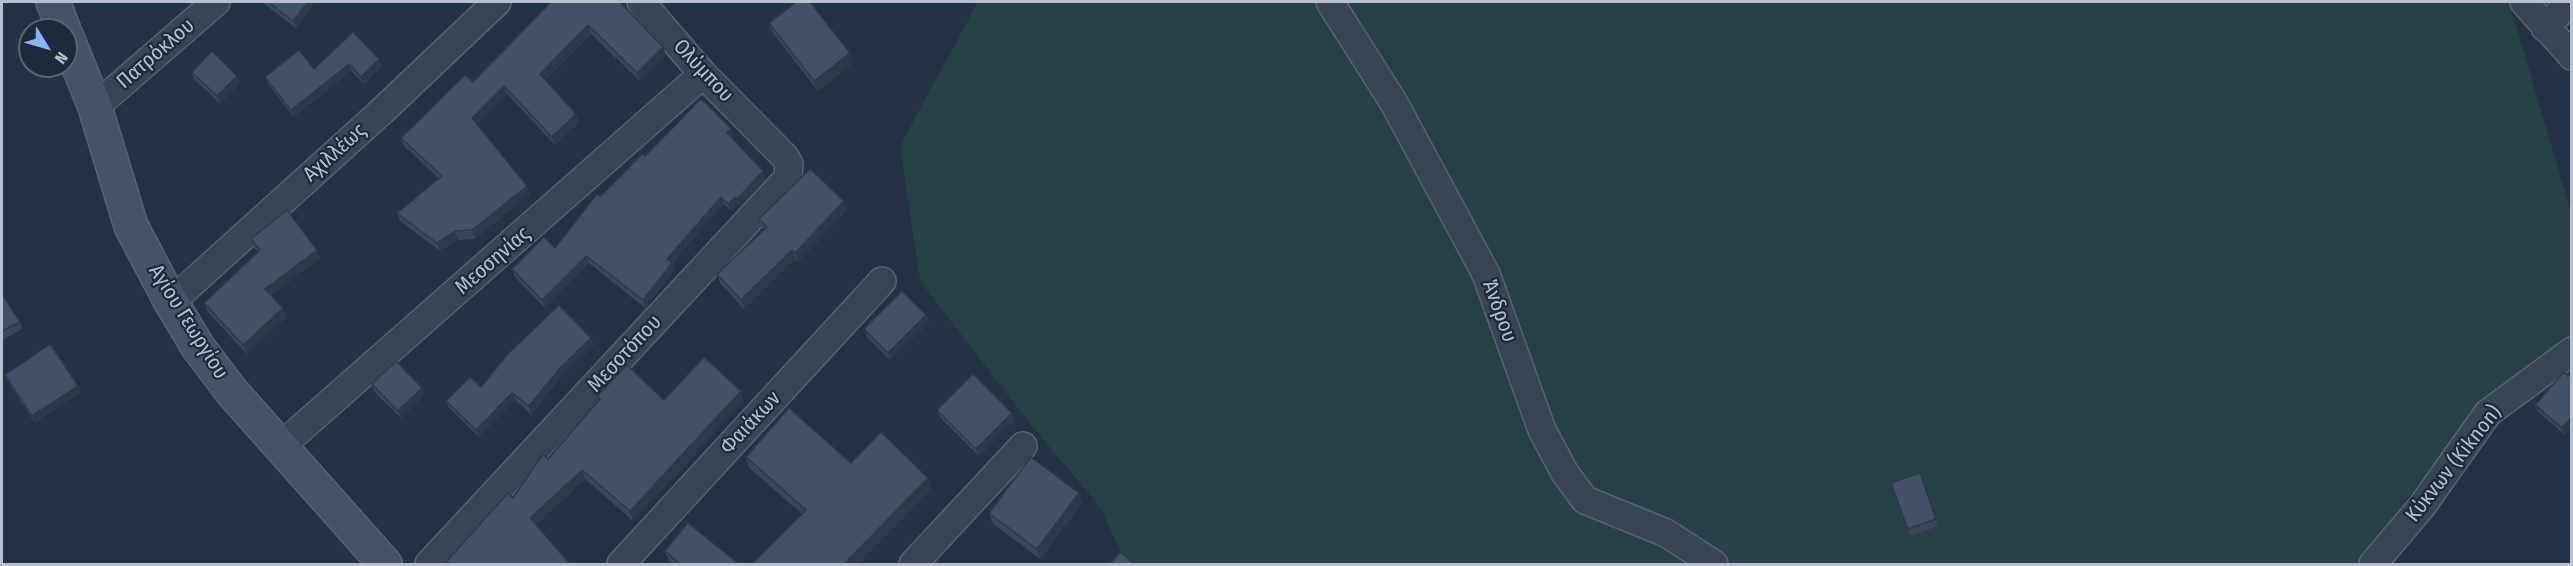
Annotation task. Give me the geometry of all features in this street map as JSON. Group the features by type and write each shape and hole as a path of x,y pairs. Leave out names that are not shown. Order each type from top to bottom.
{"street":[{"path":"53,2 59,18"},
{"name":"Πατρόκλου","path":"95,107 216,2"},
{"name":"Αχιλλέως","path":"171,302 381,112 497,2"},
{"name":"Ολύμπου","path":"641,2 704,74 768,139"},
{"name":"Άνδρου","path":"1330,2 1394,103 1486,274 1542,430 1565,473 1585,500 1666,533 1714,564"},
{"path":"2524,2 2571,56"},
{"path":"2545,28 2570,2"},
{"name":"Αγίου Γεωργίου","path":"78,65 95,107 132,226 171,302 198,347 225,383 385,564"},
{"name":"Μεσσηνίας","path":"280,446 704,74"},
{"name":"Μεσοτόπου","path":"429,564 785,184 790,171 789,164 768,139"},
{"name":"Φαιάκων","path":"621,564 882,281"},
{"name":"Κύκνων (Kiknon)","path":"2373,564 2422,506 2488,413 2571,351"},
{"path":"913,564 1023,446"}],"green space":[{"path":"978,2 2509,2 2571,213 2571,339 2481,408 2433,465 2357,564 1126,564 1101,508 1032,426 920,281 900,146"}],"building":[{"path":"268,2 308,2 293,21"},
{"path":"551,2 620,2 663,47 637,73 588,25 540,74 576,114 552,137 504,86 472,118 527,186 472,230 455,231 437,243 397,213 442,176 401,138 465,75 473,82"},
{"path":"797,2 810,2 850,53 814,81 769,23"},
{"path":"353,32 379,59 361,77 349,64 291,110 265,77 299,50 314,69"},
{"path":"212,51 237,76 217,96 192,72"},
{"path":"701,99 731,128 727,133 763,171 737,199 735,197 728,204 721,197 667,259 672,263 643,300 586,256 542,300 512,269 544,237 555,248 597,194 601,196 642,154 645,156"},
{"path":"810,169 844,201 795,253 792,250 741,300 717,274 767,227 759,219"},
{"path":"287,210 317,250 265,289 283,308 243,345 204,303 260,250 251,239"},
{"path":"902,291 926,315 888,353 864,329"},
{"path":"2,297 20,322 2,331"},
{"path":"559,305 591,338 560,368 529,406 512,393 476,430 446,401 470,377 481,387 508,354"},
{"path":"50,344 78,386 32,416 5,375"},
{"path":"704,357 741,391 630,511 582,470 530,518 570,564 451,564 447,561 508,493 513,498 543,454 548,459 600,399 597,396 627,365 664,400"},
{"path":"396,361 422,388 398,411 372,384"},
{"path":"2564,372 2568,376 2571,372 2571,417 2562,428 2535,405"},
{"path":"973,374 1012,413 976,449 937,410"},
{"path":"789,408 851,463 881,432 928,478 844,564 752,564 806,510 746,457"},
{"path":"1031,457 1079,493 1037,549 989,513"},
{"path":"1920,473 1936,519 1908,529 1891,483"},
{"path":"688,523 739,564 680,564 665,551"},
{"path":"1121,552 1133,564 1109,564"}]}
